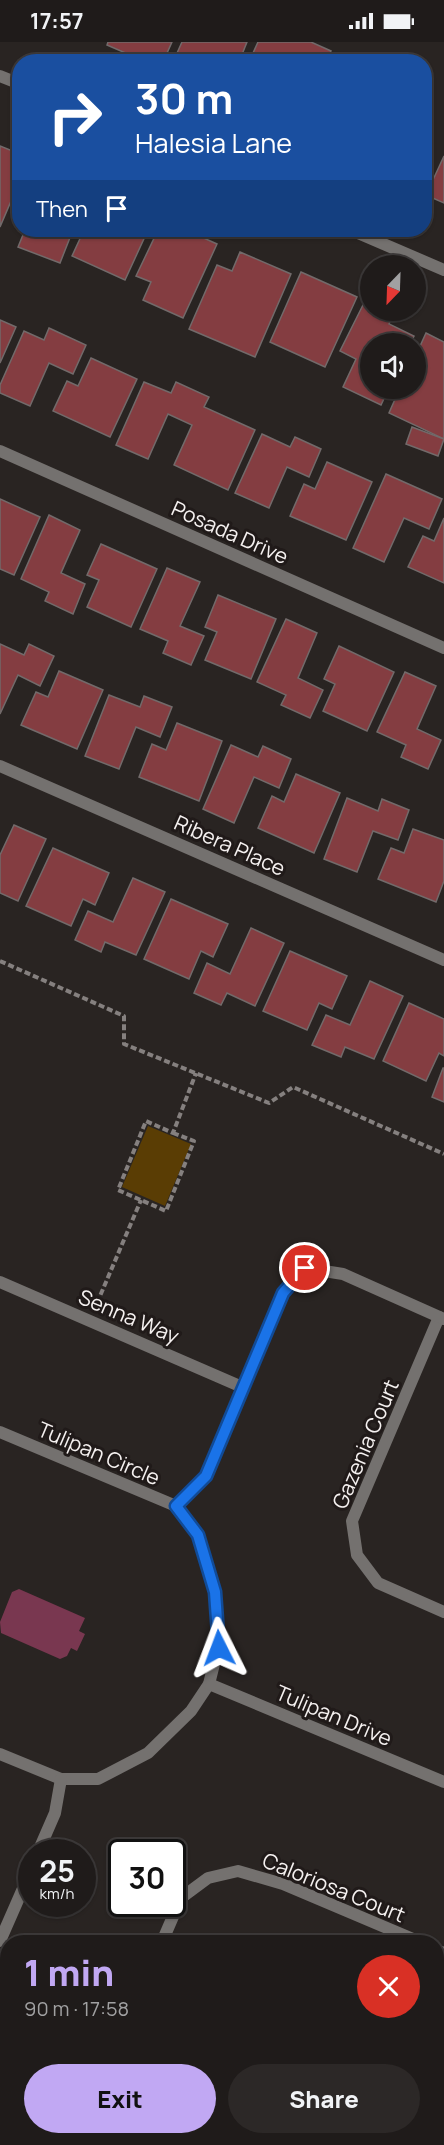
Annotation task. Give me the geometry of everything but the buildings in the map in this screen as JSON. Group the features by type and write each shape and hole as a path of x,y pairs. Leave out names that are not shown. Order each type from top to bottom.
{"street":[{"path":"367,237 444,270"},
{"name":"Posada Drive","path":"0,451 444,648"},
{"name":"Ribera Place","path":"0,766 444,960"},
{"path":"176,1506 206,1476 283,1293 305,1268 343,1274 442,1318"},
{"name":"Senna Way","path":"0,1282 242,1387"},
{"name":"Gazenia Court","path":"442,1318 352,1521 357,1555 378,1583 444,1612"},
{"name":"Tulipan Circle","path":"0,1432 176,1506 198,1535 215,1592 219,1648 209,1684 191,1712 148,1753 98,1779 62,1779 0,1754"},
{"name":"Tulipan Drive","path":"209,1684 444,1782"},
{"path":"44,1839 55,1813 62,1779"},
{"name":"Caloriosa Court","path":"165,1935 181,1898 208,1878 238,1871 283,1884 403,1935"},
{"path":"3,1935 18,1900"}],"path":[{"path":"0,962 124,1016 124,1044 269,1103 292,1087 444,1154"},
{"path":"173,1133 196,1073"},
{"path":"146,1121 173,1133 195,1142 166,1210 117,1190 146,1121"},
{"path":"90,1320 141,1200"}],"shaded area":[{"path":"148,1126 191,1144 165,1206 122,1187"},
{"path":"19,1589 85,1618 79,1631 85,1634 77,1651 71,1648 67,1656 60,1659 1,1633 0,1622 12,1592"}],"route":[{"path":"219,1648 215,1592 198,1535 176,1506 206,1476 220,1438 283,1293 305,1268"}]}
